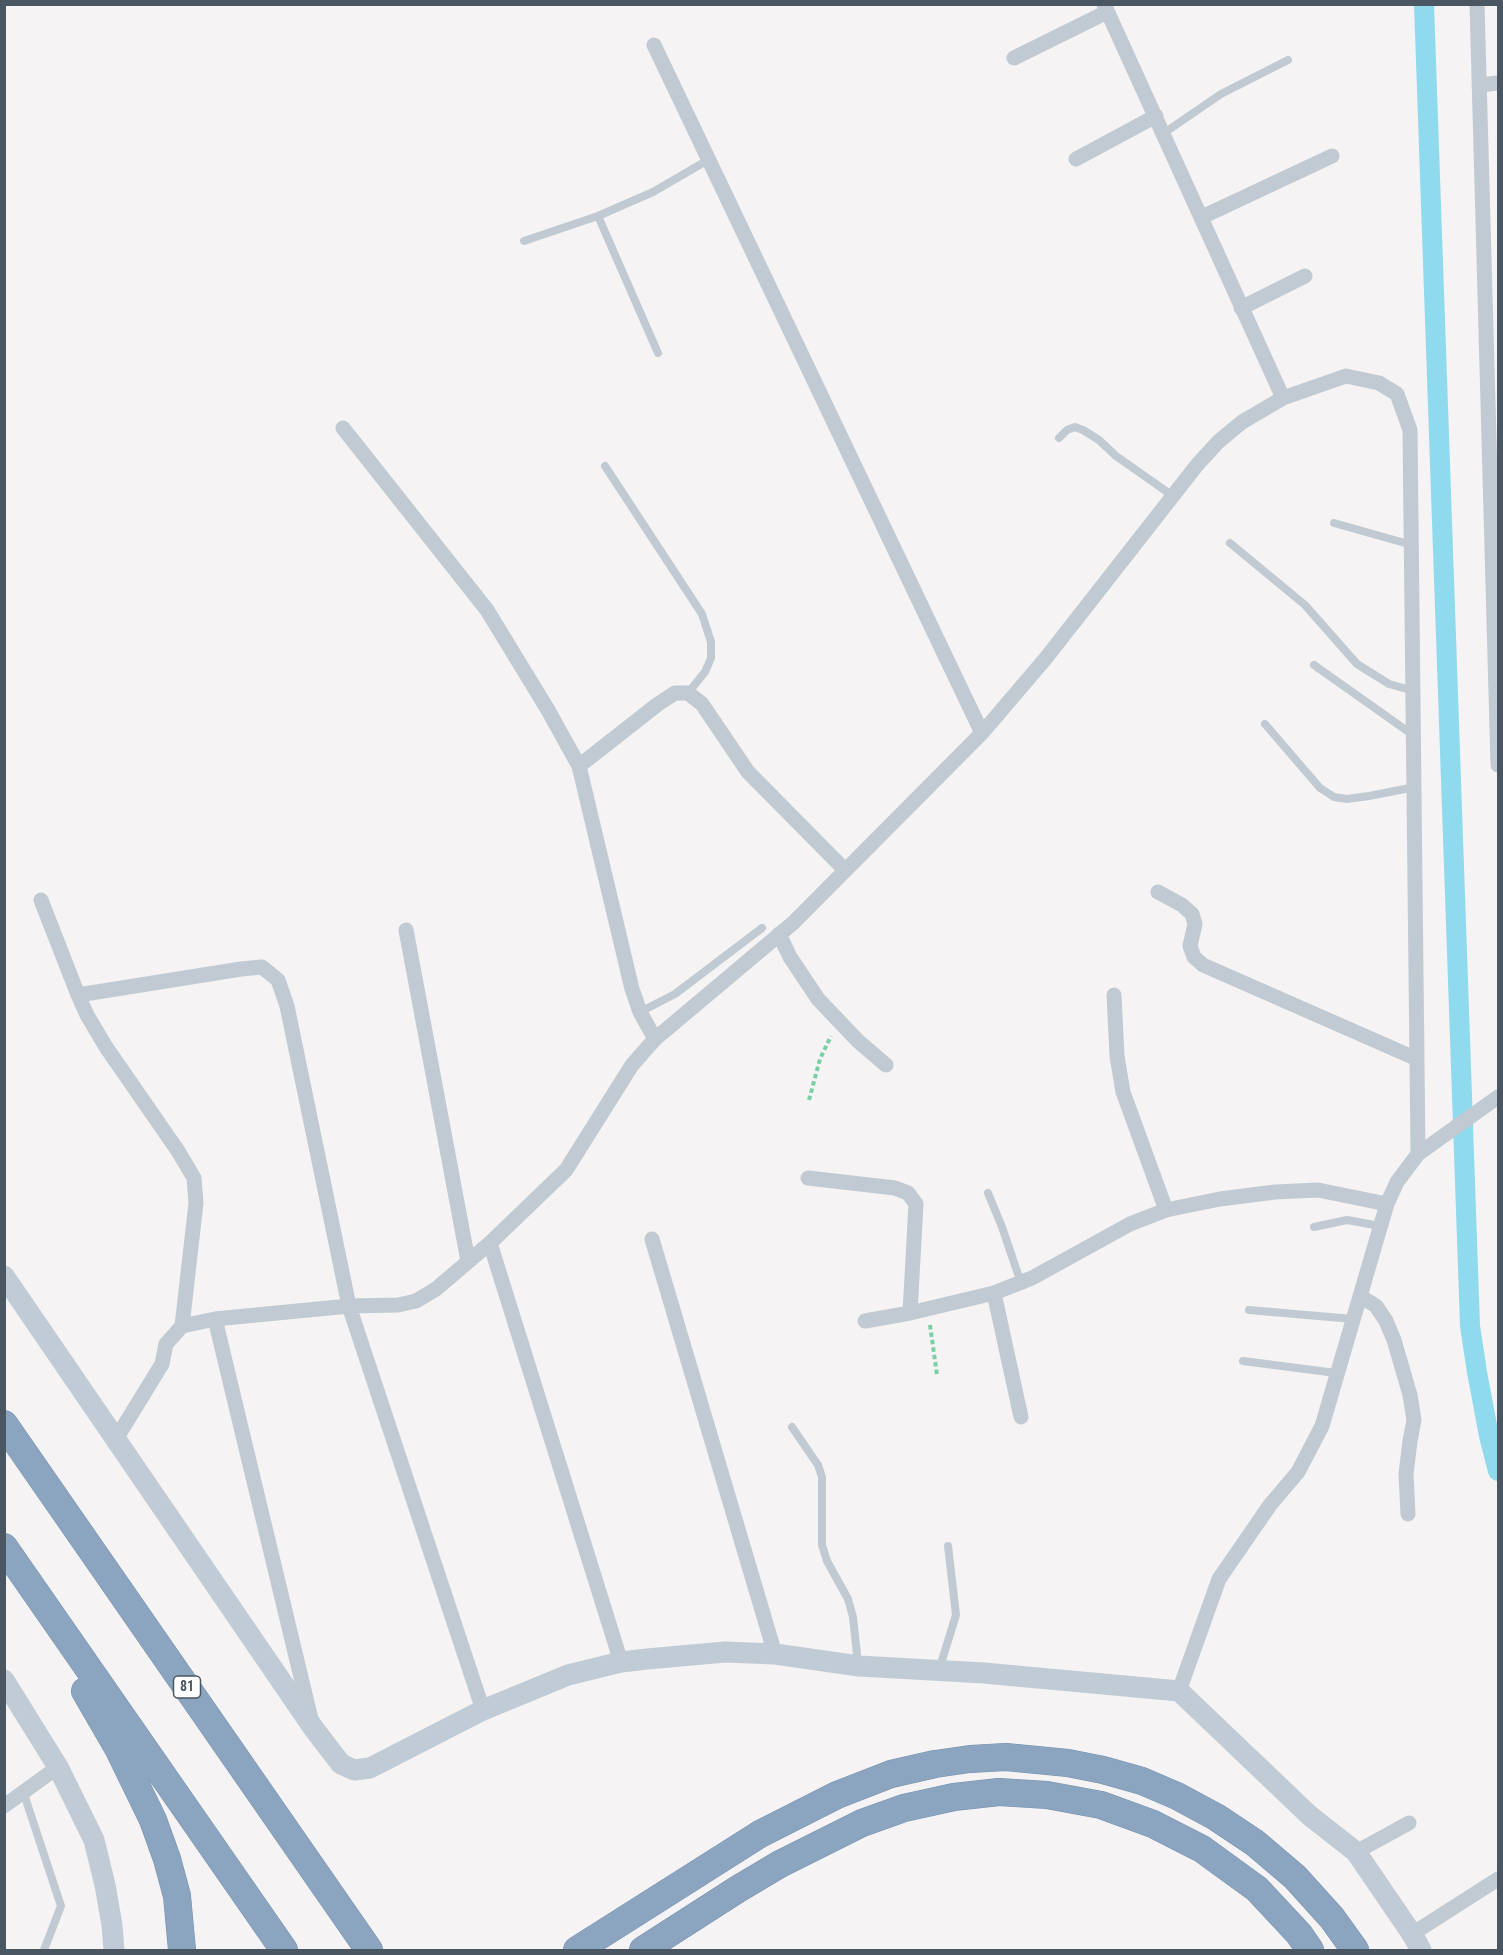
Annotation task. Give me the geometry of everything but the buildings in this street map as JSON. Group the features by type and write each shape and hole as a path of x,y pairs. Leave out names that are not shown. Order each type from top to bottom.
{"highway":[{"name":"81","path":"4,1424 369,1950"},
{"path":"4,1547 284,1950"},
{"path":"4,1553 118,1748 149,1810 167,1859 177,1896 182,1950"},
{"path":"577,1950 760,1834 837,1795 891,1774 947,1762 1006,1757 1068,1763 1142,1781 1178,1796 1216,1817 1255,1843 1295,1877 1332,1918 1355,1950"},
{"path":"643,1950 780,1864 862,1823 904,1809 954,1797 999,1792 1047,1795 1101,1805 1153,1824 1202,1849 1257,1888 1299,1934 1310,1950"}],"main road":[{"path":"4,1276 314,1729 341,1764 354,1770 370,1768 483,1710 568,1675 621,1662 725,1652 775,1654 859,1666 984,1673 1179,1691 1309,1815 1356,1852 1417,1942"},
{"path":"4,1680 58,1767 94,1840 105,1885 114,1950"}],"street":[{"path":"1477,4 1486,314 1493,377 1498,765"},
{"path":"1014,58 1106,8 1283,398"},
{"path":"654,45 982,733"},
{"path":"1479,85 1498,83"},
{"path":"1076,159 1156,116"},
{"path":"1202,218 1332,156"},
{"path":"1241,308 1305,276"},
{"path":"1486,314 1498,304"},
{"path":"182,1326 215,1319 349,1306 398,1305 416,1301 436,1288 490,1243 566,1170 632,1065 655,1039 793,923 982,733 1046,658 1218,442 1242,422 1283,398 1346,376 1379,383 1397,394 1410,430 1418,1154"},
{"path":"343,428 487,610 579,766 632,989 640,1012 655,1039"},
{"path":"579,766 658,704 675,693 688,693 702,704 748,772 845,870"},
{"path":"1158,892 1182,905 1192,914 1195,924 1190,946 1194,957 1203,965 1418,1059"},
{"path":"41,900 87,1016 194,1178 196,1203 182,1326 166,1344 162,1364 116,1439"},
{"path":"406,930 468,1261"},
{"path":"779,934 790,957 812,990 858,1041 886,1065"},
{"path":"78,995 262,967 278,980 287,1006 349,1306 483,1710"},
{"path":"1114,995 1117,1056 1123,1092 1166,1210"},
{"path":"1179,1691 1219,1579 1270,1505 1298,1472 1322,1426 1380,1226 1397,1182 1418,1154 1498,1097"},
{"path":"808,1178 895,1188 908,1192 916,1204 910,1313"},
{"path":"865,1321 994,1293 1021,1283 1130,1224 1166,1210 1220,1199 1275,1192 1318,1190 1387,1204"},
{"path":"652,1239 775,1654"},
{"path":"490,1243 621,1662"},
{"path":"994,1293 1021,1417"},
{"path":"1360,1296 1376,1306 1386,1321 1410,1395 1414,1420 1406,1474 1408,1514"},
{"path":"215,1319 314,1729"},
{"path":"4,1806 58,1767"},
{"path":"1356,1852 1409,1823"},
{"path":"1417,1942 1498,1879"}],"lane":[{"path":"1164,133 1221,94 1288,60"},
{"path":"524,242 598,216 653,192 708,160"},
{"path":"598,216 657,353"},
{"path":"1059,438 1067,430 1075,427 1083,430 1173,496"},
{"path":"605,466 702,614 711,642 711,657 705,672 688,693"},
{"path":"1334,523 1412,545"},
{"path":"1230,543 1305,605 1357,664 1389,684 1414,691"},
{"path":"1314,665 1414,735"},
{"path":"1265,724 1320,788 1334,797 1347,799 1415,787"},
{"path":"640,1012 675,994 762,928"},
{"path":"988,1193 1021,1283"},
{"path":"1314,1227 1347,1220 1380,1226"},
{"path":"1249,1310 1353,1318"},
{"path":"1243,1361 1336,1373"},
{"path":"792,1426 818,1465 822,1477 822,1545 826,1561 848,1599 853,1617 859,1666"},
{"path":"939,1671 956,1615 948,1546"},
{"path":"23,1791 61,1906 44,1950"}],"path":[{"path":"809,1100 820,1059 838,1020"},
{"path":"927,1309 937,1375"}],"waterway":[{"path":"1424,4 1470,1326 1489,1436 1498,1471"}]}
